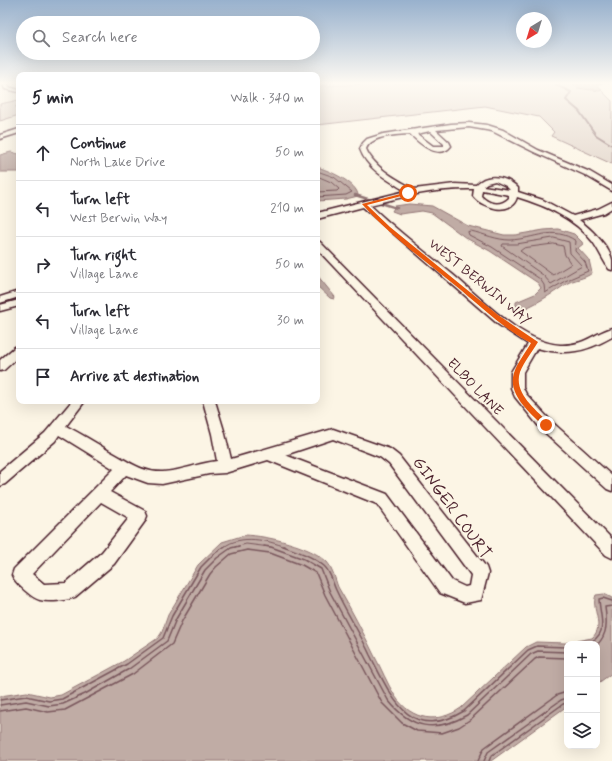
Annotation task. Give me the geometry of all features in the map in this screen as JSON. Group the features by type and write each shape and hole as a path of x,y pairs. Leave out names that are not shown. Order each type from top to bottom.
{"street":[{"path":"413,192 372,163 365,156 362,150 366,143 374,138 386,135 467,125 481,126 499,131 551,159 600,180 612,189"},
{"path":"411,132 431,148 437,150 446,148 448,146 447,143 431,129"},
{"path":"0,137 16,132"},
{"path":"320,215 413,192 445,187 478,188 515,194 552,207 571,219 592,236 612,267"},
{"path":"478,188 478,198 490,206 506,205 512,201 515,194"},
{"name":"WEST BERWIN WAY","path":"364,204 388,228 501,320 526,338 550,348 575,349 595,343 612,332"},
{"path":"571,219 601,211 612,204"},
{"name":"ELBO LANE","path":"320,247 612,550"},
{"path":"0,300 16,295"},
{"path":"0,308 16,304"},
{"path":"535,342 517,372 516,388 521,398 546,425 612,485"},
{"path":"0,367 16,353"},
{"path":"0,480 58,428 77,404"},
{"path":"210,404 219,437 223,445 226,467"},
{"name":"GINGER COURT","path":"58,428 107,456 124,468 148,477 162,478 194,473 209,468 226,467 268,454 333,434 385,453 394,460 480,573 475,594 465,595 446,588 382,499 268,454"},
{"path":"99,493 140,516 108,558 69,591 41,592 20,575 99,493 124,468"}],"shaded area":[{"path":"320,119 374,119 320,125"},
{"path":"541,119 612,119 612,164 551,136 554,132"}],"water":[{"path":"11,152 16,153 16,172 0,172 0,155"},
{"path":"320,168 335,174 353,186 357,191 358,196 346,199 320,201"},
{"path":"409,204 432,206 468,226 504,235 515,235 558,229 574,234 583,244 578,248 589,260 592,273 586,277 569,282 542,300 517,312 516,302 535,294 541,288 538,283 490,251 466,238 432,213 422,211 400,214 392,211 395,206"},
{"path":"320,279 335,297 334,299 330,298 320,289"},
{"path":"245,535 265,537 289,543 311,551 327,562 338,587 395,696 409,711 417,715 434,718 452,713 461,708 526,647 536,642 564,643 564,708 491,761 0,761 0,696 27,692 50,697 61,695 124,661 158,638 162,632 168,615 198,565 222,542"},
{"path":"604,594 612,598 612,673 600,682 600,641 576,641 592,638 596,633 598,622 595,606 596,595"}],"waterway":[{"path":"584,119 596,135 612,145"},
{"path":"355,195 397,208"}],"route":[{"path":"408,193 381,201 364,204 388,228 496,316 526,338 535,342 517,372 516,388 521,398 546,425"}]}
